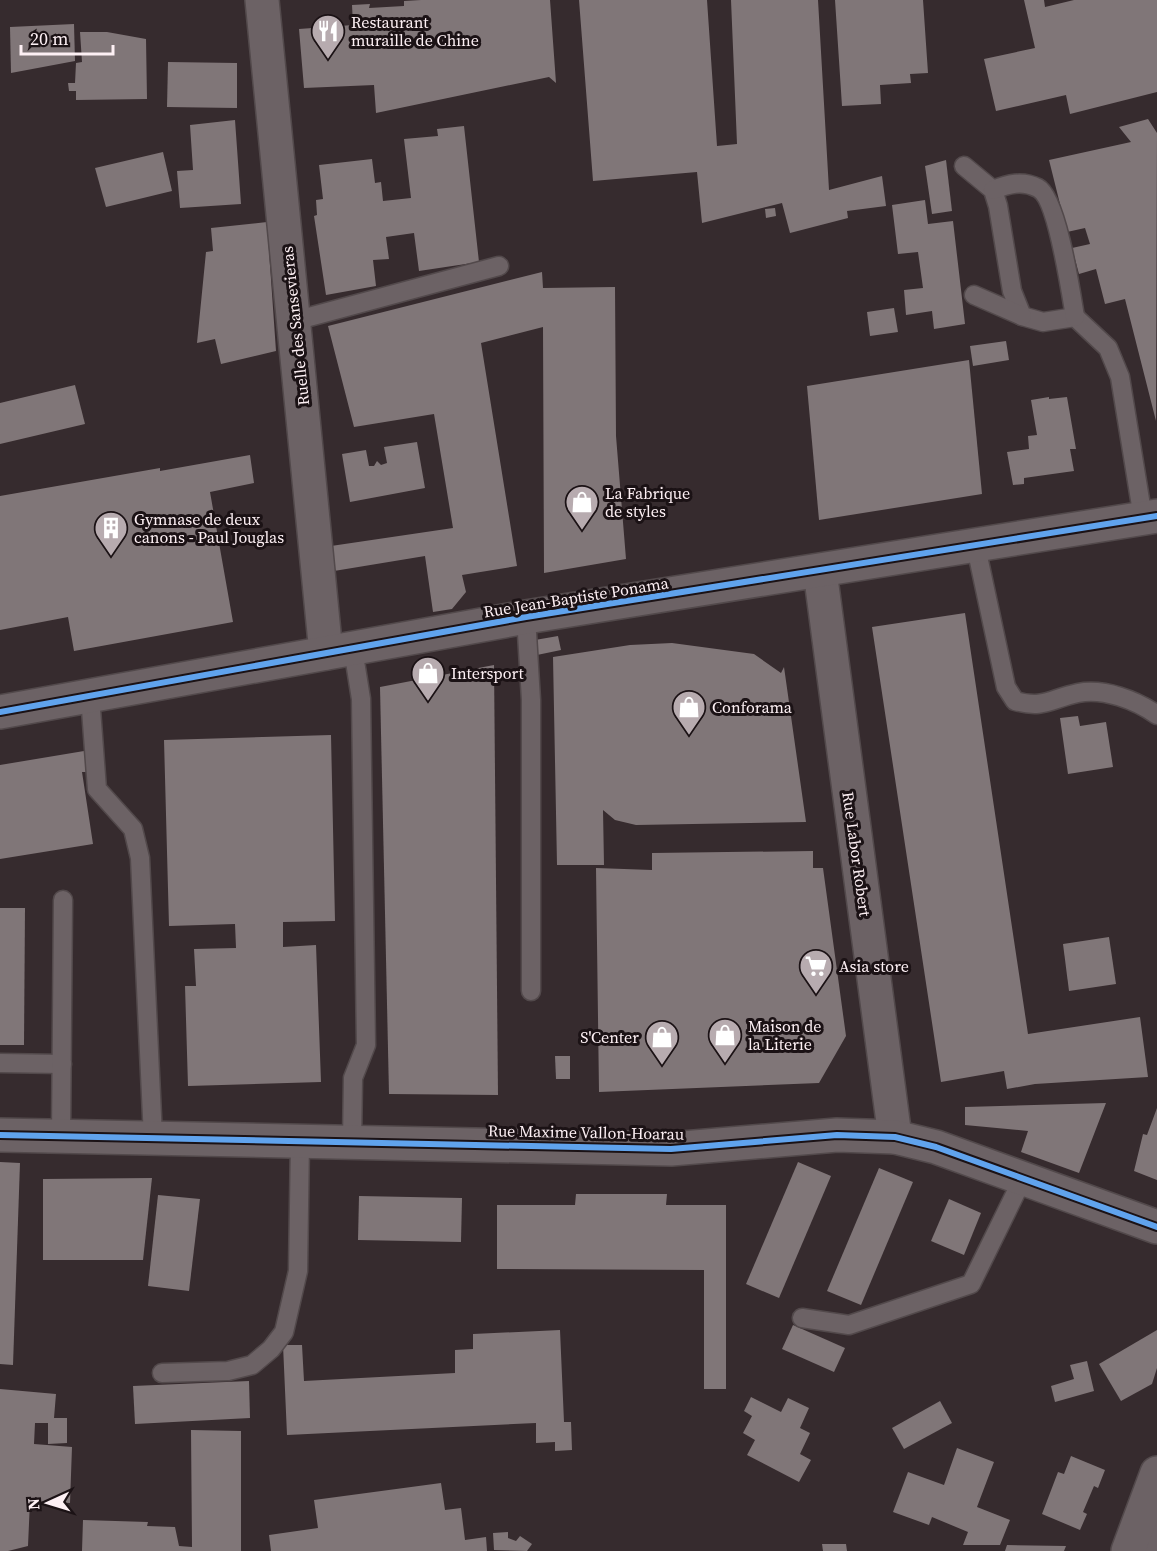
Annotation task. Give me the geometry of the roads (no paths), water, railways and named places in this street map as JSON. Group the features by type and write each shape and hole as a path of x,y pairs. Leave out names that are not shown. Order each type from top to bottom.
{"street":[{"name":"Ruelle des Sansevieras","path":"262,0 294,321 340,651"},
{"name":"Rue Jean-Baptiste Ponama","path":"0,712 526,618 976,547 1150,517"},
{"name":"Rue Labor Robert","path":"820,571 895,1137"},
{"name":"Rue Maxime Vallon-Hoarau","path":"0,1135 671,1149 837,1135 895,1137 936,1147 1157,1227"},
{"path":"1128,1551 1157,1473"}],"lane":[{"path":"964,166 993,190 998,206 1012,291 1022,316"},
{"path":"993,190 1011,183 1039,189 1046,195 1065,262 1075,317 1108,348 1120,377 1150,517"},
{"path":"294,321 499,266"},
{"path":"974,296 1043,322 1075,317"},
{"path":"976,547 1006,687 1015,702 1034,706 1080,693 1119,696 1157,715"},
{"path":"526,618 531,700 531,991"},
{"path":"340,651 361,699 366,1045 353,1078 352,1142"},
{"path":"90,696 97,789 133,829 140,858 153,1138"},
{"path":"61,1137 63,900"},
{"path":"0,1063 62,1064"},
{"path":"162,1373 228,1371 252,1365 271,1349 284,1332 298,1271 300,1141"},
{"path":"802,1318 849,1325 971,1284 1023,1178"},
{"path":"1148,1551 1157,1528"}],"place":[{"name":"Restaurant muraille de Chine","path":"328,60"},
{"name":"La Fabrique de styles","path":"582,531"},
{"name":"Gymnase de deux canons - Paul Jouglas","path":"111,557"},
{"name":"Intersport","path":"428,702"},
{"name":"Conforama","path":"689,736"},
{"name":"Asia store","path":"816,995"},
{"name":"Maison de la Literie","path":"725,1064"},
{"name":"S'Center","path":"662,1066"}]}
